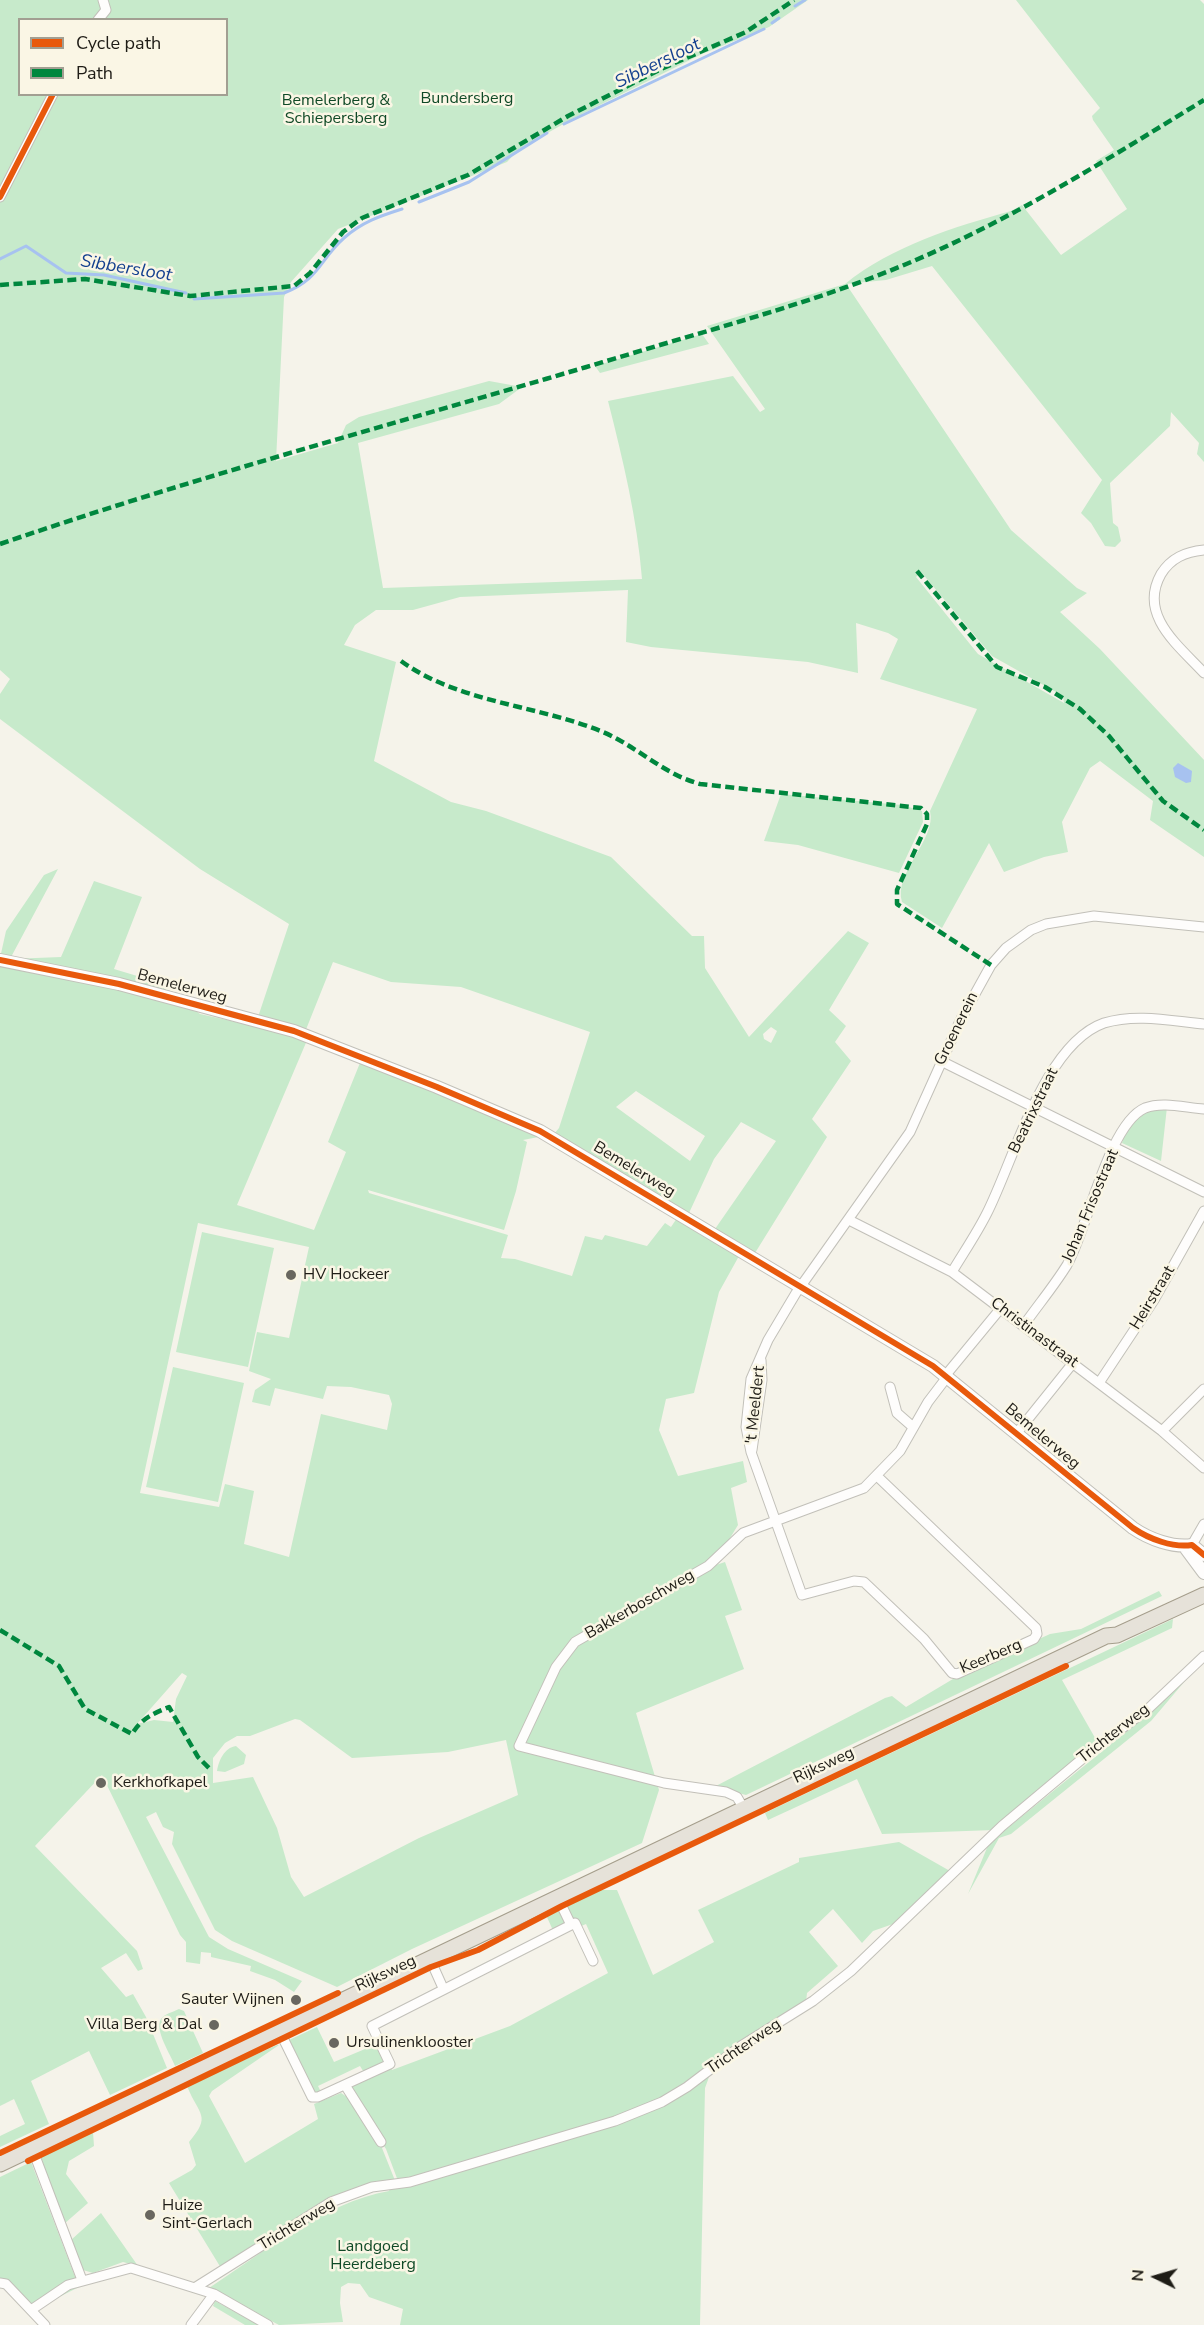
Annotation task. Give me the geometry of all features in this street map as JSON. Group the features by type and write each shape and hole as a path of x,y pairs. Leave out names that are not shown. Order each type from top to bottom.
{"main road":[{"name":"Rijksweg","path":"0,2164 1106,1636 1114,1628 1204,1581"},
{"name":"Rijksweg","path":"1106,1636 1117,1635 1204,1595"}],"street":[{"path":"0,197 52,96"},
{"path":"1204,550 1185,553 1173,560 1155,585 1152,602 1156,616 1170,636 1204,673"},
{"name":"Groenerein","path":"802,1285 910,1132 975,991 991,965 1006,948 1031,930 1046,924 1094,916 1204,927"},
{"name":"Bemelerweg","path":"0,960 118,984 285,1029 467,1099 558,1140 899,1343 946,1376 1127,1524 1148,1537 1188,1547 1204,1555"},
{"name":"Beatrixstraat","path":"952,1272 987,1214 1034,1106 1070,1046 1102,1024 1140,1018 1204,1024"},
{"path":"941,1061 1204,1192"},
{"name":"Johan Frisostraat","path":"1024,1324 1067,1264 1105,1164 1134,1115 1146,1108 1161,1105 1204,1109"},
{"name":"Heirstraat","path":"1099,1383 1154,1300 1204,1211"},
{"name":"Christinastraat","path":"849,1220 952,1272 1024,1324 1162,1431 1204,1468"},
{"name":"'t Meeldert","path":"774,1520 752,1452 762,1380 761,1358 768,1340 802,1285"},
{"path":"946,1376 1001,1308"},
{"name":"Bemelerweg","path":"1016,1434 1073,1363"},
{"name":"Bakkerboschweg","path":"744,1809 737,1797 726,1792 664,1783 519,1746 556,1667 575,1642 708,1566 736,1537 774,1520 858,1492 877,1476 900,1450 946,1376"},
{"path":"890,1387 897,1413 913,1427"},
{"path":"1162,1431 1204,1389"},
{"name":"Keerberg","path":"774,1520 802,1595 854,1581 864,1582 924,1639 952,1673 957,1674 1034,1639 1037,1634 1036,1628 877,1476"},
{"path":"1204,1524 1188,1547 1204,1573"},
{"name":"Trichterweg","path":"196,2287 331,2202 372,2187 410,2182 615,2121 662,2102 687,2087 741,2046 813,2001 851,1971 1002,1826 1088,1754 1149,1708 1204,1656"},
{"path":"558,1898 571,1925"},
{"path":"279,2030 312,2097 318,2097 390,2064 372,2026 435,1996 443,1988 575,1923 593,1961"},
{"name":"Rijksweg","path":"430,1959 443,1988"},
{"path":"345,2085 381,2142"},
{"path":"32,2148 82,2280"},
{"path":"31,2310 68,2285 131,2268 214,2294 268,2325"},
{"path":"0,2283 6,2284 45,2325"},
{"path":"191,2325 214,2294"}],"green space":[{"path":"0,0 808,0 769,27 702,54 576,117 519,149 507,162 338,229 291,282 284,297 276,461 338,443 346,425 359,417 489,381 522,387 499,404 358,443 383,588 642,579 633,511 608,401 733,376 760,412 765,409 707,326 845,284 903,248 946,231 1011,211 1022,205 1061,255 1127,209 1096,161 1114,150 1093,120 1092,116 1100,108 1016,0 1200,0 1204,4 1204,462 1197,454 1199,443 1171,412 1170,426 1110,483 1113,523 1118,527 1121,541 1115,547 1105,546 1091,523 1081,513 1102,480 932,266 886,280 846,284 1011,530 1077,588 1087,593 1060,612 1100,649 1204,760 1204,857 1150,820 1153,801 1100,761 1090,768 1062,822 1068,852 1044,857 1004,872 989,843 942,928 902,902 901,891 904,879 927,833 930,811 977,709 880,679 898,639 888,633 856,623 858,673 808,662 651,647 626,642 628,590 460,597 413,610 376,610 355,625 344,645 396,662 374,761 451,802 486,811 611,857 692,936 704,936 705,968 749,1037 848,931 869,943 829,1010 846,1026 835,1042 851,1061 812,1119 827,1137 755,1253 715,1229 776,1141 741,1122 714,1159 689,1213 554,1134 559,1128 590,1032 461,987 391,982 333,962 305,1032 258,1017 289,924 200,869 0,719 0,694 10,679 0,670","holes":["921,572 992,656 1063,696 1064,703 978,654 916,577","771,1027 777,1031 771,1043 764,1039 763,1034","636,1091 705,1136 690,1161 616,1107"]},
{"path":"702,334 709,344 600,373 595,366"},
{"path":"781,794 902,805 922,811 923,822 899,873 798,845 764,841"},
{"path":"58,869 10,959 61,957 94,881 142,897 114,969 157,982 200,1014 308,1038 237,1205 314,1230 346,1152 328,1142 364,1053 507,1110 554,1134 523,1140 527,1142 504,1230 368,1190 369,1193 508,1235 501,1258 515,1259 572,1276 585,1236 602,1240 605,1235 647,1246 665,1223 671,1227 677,1218 739,1256 719,1292 694,1393 666,1399 659,1430 678,1476 743,1461 747,1482 731,1488 738,1525 713,1566 725,1562 742,1610 725,1616 744,1669 636,1713 659,1790 642,1843 412,1949 337,1987 232,1941 215,1930 172,1844 174,1832 163,1827 156,1812 146,1817 209,1937 228,1949 302,1981 294,1992 275,1980 250,1971 251,1966 211,1957 211,1953 201,1952 200,1964 186,1962 186,1942 180,1935 102,1775 35,1846 137,1951 143,1969 138,1971 126,1953 101,1968 126,1997 133,1994 146,2017 167,2068 110,2095 89,2051 31,2081 49,2124 0,2147 0,2136 25,2124 14,2099 0,2106 0,958 6,931 44,875","holes":["198,1223 309,1247 289,1338 257,1332 249,1371 271,1379 255,1390 252,1402 270,1406 275,1388 323,1399 327,1386 351,1387 389,1395 392,1404 387,1430 321,1414 289,1557 244,1544 254,1491 225,1484 219,1507 140,1493","182,1673 187,1676 176,1699 173,1722 154,1720 137,1724","295,1719 300,1720 352,1758 448,1752 506,1740 518,1795 419,1838 304,1897 291,1877 277,1828 253,1777 213,1783 213,1758 225,1743 237,1736 250,1736"]},
{"path":"1167,1107 1161,1161 1122,1143 1129,1127 1138,1117"},
{"path":"202,1232 274,1248 248,1367 176,1352"},
{"path":"173,1367 244,1383 218,1502 146,1487"},
{"path":"1159,1591 1162,1596 746,1795 714,1787 885,1698 892,1696 906,1707 958,1676 1050,1634 1081,1629"},
{"path":"1173,1619 1172,1628 1062,1680 1098,1743 994,1830 882,1834 857,1779 768,1820 765,1813"},
{"path":"1185,1681 1151,1721 1011,1834 999,1838 968,1894 989,1843 1147,1715"},
{"path":"236,1746 246,1755 244,1764 225,1772 217,1771 223,1755 228,1749"},
{"name":"Landgoed Heerdeberg","path":"899,1842 950,1871 893,1924 873,1931 862,1943 833,1909 809,1932 838,1966 807,1993 806,2002 670,2102 709,2077 705,2088 700,2325 400,2325 403,2309 369,2297 360,2284 348,2283 341,2287 340,2303 343,2322 279,2325 209,2288 295,2230 341,2206 389,2191 390,2186 398,2181 386,2149 353,2099 352,2086 391,2067 392,2070 510,2026 608,1973 586,1924 556,1937 546,1915 601,1890 617,1890 653,1975 714,1942 698,1910 799,1862 799,1858"},
{"path":"179,2009 184,2011 203,2053 175,2066 161,2036 159,2024 164,2016"},
{"path":"317,2027 334,2062 377,2044 387,2063 365,2074 360,2066 318,2086 321,2092 313,2092 289,2040"},
{"path":"279,2045 212,2091 209,2096 245,2163 318,2119 314,2104 341,2093 347,2097 378,2144 380,2143 396,2183 351,2193 221,2268 169,2183 192,2170 196,2165 189,2142 202,2120 187,2086"},
{"path":"93,2132 94,2146 69,2161 66,2174 88,2203 64,2224 41,2157"},
{"path":"31,2162 79,2287 61,2296 56,2290 37,2303 31,2303 0,2281 0,2177"},
{"path":"101,2213 138,2266 123,2262 93,2273 83,2270 71,2240"},
{"path":"215,2301 259,2325 245,2325 213,2306"}],"water":[{"path":"1178,763 1192,771 1191,782 1186,783 1175,777 1173,768"}],"waterway":[{"name":"Sibbersloot","path":"795,6 805,0"},
{"name":"Sibbersloot","path":"772,23 779,18"},
{"name":"Sibbersloot","path":"564,124 764,29"},
{"name":"Sibbersloot","path":"419,202 469,182 547,133"},
{"name":"Sibbersloot","path":"194,299 284,293 296,288 312,275 351,232 372,220 402,209"},
{"name":"Sibbersloot","path":"0,259 26,246 66,273 104,275 186,293"}],"marked path":[{"path":"0,285 85,279 190,296 294,286 310,273 343,232 362,218 468,175 568,116 661,69 746,32 794,0"},
{"path":"0,544 231,470 763,314 869,279 943,248 1020,209 1204,100"},
{"path":"917,571 997,667 1045,687 1080,709 1109,736 1163,801 1204,830"},
{"path":"401,661 424,675 473,695 552,715 603,732 674,774 700,784 921,808 927,814 927,824 897,890 897,904 991,965"},
{"path":"0,1630 59,1666 85,1709 132,1734 139,1724 169,1707 198,1757 209,1768"}],"cycle path":[{"path":"0,197 52,96"},
{"path":"0,960 119,984 294,1031 437,1087 540,1131 933,1366 1133,1528 1161,1542 1192,1545 1204,1555"},
{"path":"28,2161 431,1967 478,1950 562,1906 1066,1666"},
{"path":"0,2153 338,1993"}],"place":[{"name":"HV Hockeer","path":"291,1275"},
{"name":"Kerkhofkapel","path":"101,1783"},
{"name":"Sauter Wijnen","path":"296,2000"},
{"name":"Villa Berg & Dal","path":"214,2025"},
{"name":"Ursulinenklooster","path":"334,2043"},
{"name":"Huize Sint-Gerlach","path":"150,2215"}],"park label":[{"name":"Bundersberg","path":"467,99"},
{"name":"Bemelerberg & Schiepersberg","path":"336,110"}]}
